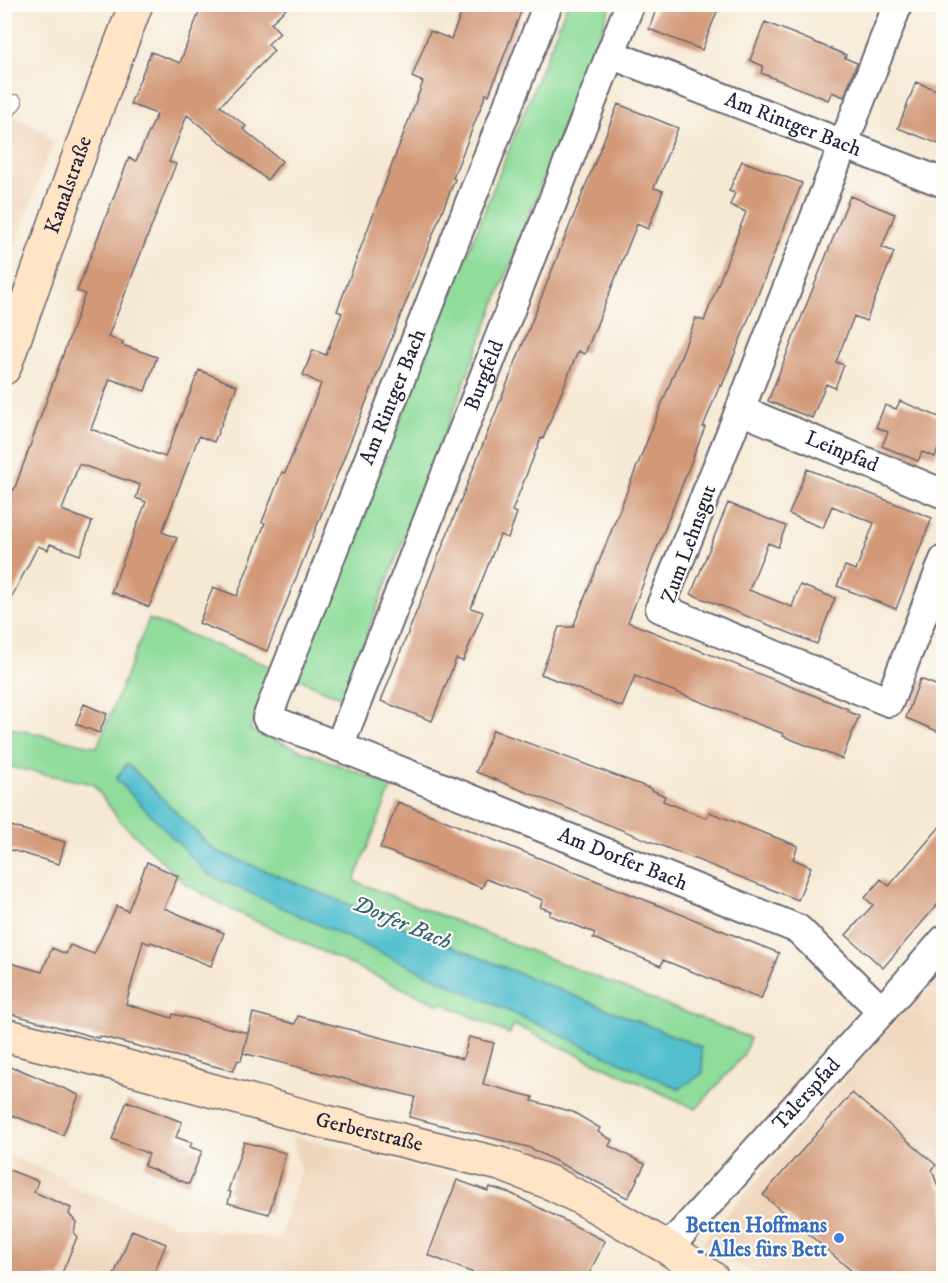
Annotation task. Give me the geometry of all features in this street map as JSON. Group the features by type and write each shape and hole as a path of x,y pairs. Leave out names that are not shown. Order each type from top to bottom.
{"street":[{"name":"Kanalstraße","path":"4,368 85,139 136,4"},
{"name":"Am Rintger Bach","path":"339,747 267,718 548,4"},
{"name":"Burgfeld","path":"339,747 630,4"},
{"name":"Zum Lehnsgut","path":"898,4 660,609 889,702 944,560"},
{"name":"Am Rintger Bach","path":"610,54 944,183"},
{"name":"Leinpfad","path":"740,410 944,494"},
{"name":"Am Dorfer Bach","path":"339,747 798,929 882,1011"},
{"name":"Talerspfad","path":"668,1248 944,940"},
{"name":"Gerberstraße","path":"4,1035 322,1121 500,1164 550,1183 668,1248 712,1278"}],"lane":[{"path":"4,116 15,102"}],"shaded area":[{"path":"5,111 43,132 53,143 5,273"},
{"path":"943,965 943,1278 756,1278 703,1242"},
{"path":"292,1136 513,1191 607,1240 589,1278 5,1278 4,1154 61,1176 70,1186 173,1225 280,1239 300,1171"}],"green space":[{"path":"567,5 611,5 342,698 297,678"},
{"path":"149,619 274,668 250,730 392,786 354,881 750,1038 743,1056 696,1109 514,1025 509,1034 440,1002 439,1005 234,911 187,885 120,821 93,784 5,766 5,727 97,747","holes":["126,763 214,850 701,1047 702,1073 208,874"]}],"water":[{"path":"127,763 214,850 701,1047 703,1073 679,1089 208,874 116,779"}],"building":[{"path":"202,4 291,4 271,23 280,33 268,44 274,51 220,106 246,126 243,129 282,161 267,180 187,115 169,162 176,164 108,337 123,342 122,345 157,357 145,391 110,379 91,429 165,457 199,370 237,386 214,442 199,436 162,532 177,538 149,607 111,592 146,502 136,498 140,485 79,464 62,510 92,522 80,555 50,544 48,550 38,546 4,612 4,504 10,489 14,490 85,294 77,291 129,158 136,161 157,114 130,104 151,52 180,63"},
{"path":"465,4 524,4 489,95 486,94 453,178 455,179 267,651 199,623 213,587 237,596 265,523 262,522 282,472 285,473 321,384 303,375 313,350 326,355 342,313 337,311 423,82 412,77 430,31 451,39"},
{"path":"658,4 720,4 702,50 649,29"},
{"path":"765,22 846,55 845,58 857,63 844,97 832,92 828,100 761,73 763,66 750,60"},
{"path":"916,82 944,93 944,146 898,128"},
{"path":"618,104 678,128 654,188 663,191 648,229 637,224 585,354 578,351 512,511 517,513 508,538 500,535 471,608 483,612 463,661 456,659 432,721 381,701"},
{"path":"742,161 802,183 722,386 720,385 703,427 705,427 628,622 848,709 847,711 859,716 842,759 635,676 622,707 541,674 559,627 573,627 696,318 704,321 746,212 730,205 735,193 729,191"},
{"path":"850,196 895,214 882,247 894,252 866,321 854,316 836,362 844,365 835,388 826,384 812,418 768,401"},
{"path":"900,401 944,419 944,434 935,457 922,452 918,461 882,446 888,432 876,427 885,405 896,409"},
{"path":"807,469 932,518 896,609 837,586 845,566 856,570 874,523 832,506 823,528 789,514"},
{"path":"728,503 786,526 778,547 768,543 749,590 792,607 800,585 835,598 817,644 691,594"},
{"path":"920,679 944,688 944,734 906,718"},
{"path":"84,704 107,714 99,733 76,724"},
{"path":"493,730 652,789 665,796 663,801 706,818 709,812 798,846 793,859 811,867 798,900 476,772"},
{"path":"398,802 779,953 761,999 663,960 661,966 593,938 595,933 549,915 551,911 540,907 543,900 486,879 482,888 380,848"},
{"path":"944,822 944,897 883,968 846,935 873,905 865,898 881,879 889,886"},
{"path":"4,824 65,842 59,864 4,848"},
{"path":"147,862 178,876 164,908 224,933 211,966 151,942 150,944 143,941 126,1004 172,1018 173,1014 248,1033 241,1061 238,1060 233,1071 4,1012 4,961 42,972 52,948 66,954 70,945 94,954 117,906 128,911"},
{"path":"253,1013 295,1024 298,1016 463,1059 469,1037 494,1043 483,1084 533,1097 532,1101 573,1112 600,1128 598,1132 612,1140 609,1146 645,1164 628,1198 528,1147 409,1117 415,1097 243,1053"},
{"path":"4,1065 79,1095 63,1135 4,1112"},
{"path":"852,1093 936,1165 932,1170 938,1187 944,1191 944,1278 860,1278 763,1195"},
{"path":"127,1101 182,1122 176,1137 192,1143 190,1147 202,1151 189,1184 144,1166 149,1154 112,1139"},
{"path":"244,1142 286,1153 269,1214 228,1203 231,1192 228,1191"},
{"path":"4,1168 38,1181 34,1192 71,1208 69,1214 76,1222 74,1233 77,1237 60,1278 4,1278"},
{"path":"457,1180 488,1191 490,1187 510,1193 605,1241 587,1278 486,1278 428,1255"},
{"path":"132,1230 166,1244 152,1278 113,1278"}],"place":[{"name":"Betten Hoffmans - Alles fürs Bett","path":"839,1238"}],"water label":[{"name":"Dorfer Bach","path":"402,923"}]}
